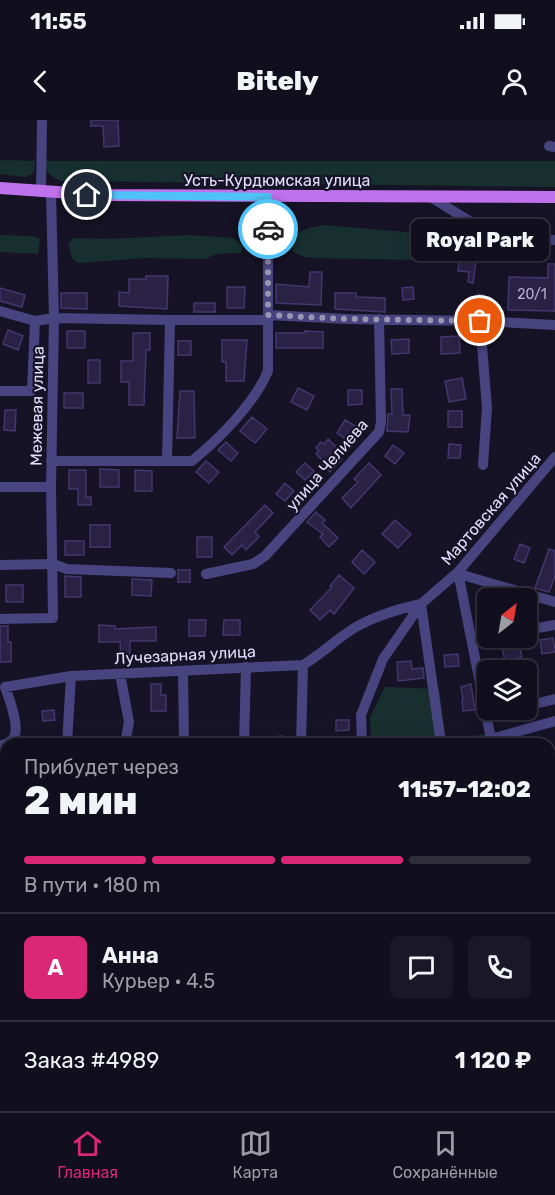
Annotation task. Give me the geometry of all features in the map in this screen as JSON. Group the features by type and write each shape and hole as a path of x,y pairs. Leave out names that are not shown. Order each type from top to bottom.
{"main road":[{"name":"Усть-Курдюмская улица","path":"0,188 46,193 268,197 555,197"}],"street":[{"name":"Межевая улица","path":"0,619 53,618 51,461 54,318 42,120"},
{"path":"429,196 495,237 509,240 555,240"},
{"path":"51,461 192,461 211,445 256,393 268,371 268,197"},
{"path":"0,311 35,321 54,318 170,320 268,317 480,321 555,325"},
{"name":"улица Челиева","path":"206,574 253,564 265,556 379,432 381,422 379,319"},
{"path":"167,461 170,320"},
{"path":"32,391 35,321"},
{"path":"480,321 487,408 483,465"},
{"path":"0,392 52,392"},
{"name":"Мартовская улица","path":"421,604 459,573 555,457"},
{"path":"0,487 51,487"},
{"path":"0,565 53,564 67,568 171,573"},
{"path":"477,664 459,573 555,602"},
{"path":"301,738 303,665 356,627 392,610 421,604"},
{"path":"362,738 362,715 383,659 421,604"},
{"path":"421,604 440,738"},
{"path":"537,628 555,625"},
{"path":"473,641 477,640"},
{"name":"Лучезарная улица","path":"14,738 16,730 3,687 71,676 303,665"},
{"path":"244,738 246,668"},
{"path":"183,671 184,738"},
{"path":"120,674 129,722 126,738"},
{"path":"67,738 71,676"},
{"path":"537,703 555,699"},
{"path":"487,720 490,738"},
{"path":"503,738 555,721"}],"green space":[{"path":"0,160 35,161 34,173 25,177 0,174"},
{"path":"45,161 555,161 555,187 61,181 49,174"},
{"path":"323,225 428,234 429,250 419,258 412,260 316,258 304,257 293,252 294,239 300,232"},
{"path":"0,235 32,236 40,239 38,254 0,252"},
{"path":"189,235 233,238 243,246 241,253 216,254 205,259 145,258 78,263 72,258 68,244 74,238 107,239"},
{"path":"385,687 439,689 446,738 371,738 370,717"},
{"path":"486,734 487,738 459,738"}],"building":[{"path":"91,120 118,120 119,146 104,147 103,126 91,126"},
{"path":"471,260 476,261 473,283 468,282 469,272 458,271 459,261 471,262"},
{"path":"548,264 555,264 555,311 508,310 509,277 548,278"},
{"path":"310,272 322,272 321,305 276,303 276,284 309,287"},
{"path":"146,276 168,276 167,309 119,306 119,292 129,293 129,279 146,279"},
{"path":"227,287 245,287 244,308 227,308"},
{"path":"413,287 414,299 403,300 402,288"},
{"path":"0,288 25,295 22,307 0,301"},
{"path":"61,293 87,293 87,309 61,308"},
{"path":"335,293 356,293 356,297 385,298 385,312 335,309"},
{"path":"478,294 484,295 483,314 472,313 473,299 477,300"},
{"path":"194,303 215,303 215,312 194,312"},
{"path":"8,330 23,336 18,350 3,344"},
{"path":"67,331 85,331 85,348 67,348"},
{"path":"305,331 323,332 323,348 276,348 276,333 305,333"},
{"path":"133,333 150,333 150,350 146,350 144,405 129,405 129,382 121,382 121,361 133,361"},
{"path":"459,336 460,353 441,354 441,337"},
{"path":"409,339 409,353 392,354 391,340"},
{"path":"222,340 247,340 244,381 226,381 226,362 222,362"},
{"path":"178,341 191,341 191,355 178,355"},
{"path":"88,360 100,360 100,383 88,383"},
{"path":"462,378 466,399 449,402 445,381"},
{"path":"298,388 314,396 307,410 291,402"},
{"path":"391,389 402,389 403,415 410,415 408,432 387,431 388,414 392,414"},
{"path":"348,390 362,390 362,404 348,405"},
{"path":"180,391 194,391 195,438 177,438"},
{"path":"64,393 83,393 83,408 64,408"},
{"path":"5,410 16,410 15,431 4,430"},
{"path":"448,411 462,411 462,427 448,427"},
{"path":"252,417 267,429 255,443 240,431"},
{"path":"345,420 360,429 351,443 337,433"},
{"path":"328,439 341,452 338,455 342,459 330,472 316,454 319,451 316,448"},
{"path":"226,442 238,453 231,461 218,450"},
{"path":"449,444 461,445 460,458 448,458"},
{"path":"393,445 404,453 395,464 385,456"},
{"path":"206,461 219,472 209,483 196,472"},
{"path":"305,463 314,471 305,480 296,472"},
{"path":"369,463 381,475 351,508 342,498 358,482 354,479"},
{"path":"100,469 119,470 119,487 100,487"},
{"path":"69,470 86,470 86,497 91,497 91,505 78,505 78,489 69,489"},
{"path":"135,470 152,471 152,491 135,491"},
{"path":"285,483 294,491 285,501 276,494"},
{"path":"265,505 273,513 255,532 259,537 246,550 242,545 232,555 224,547"},
{"path":"316,512 325,520 322,523 338,538 329,547 320,537 323,534 307,522"},
{"path":"395,520 411,534 398,548 382,534"},
{"path":"90,525 110,525 110,547 90,547"},
{"path":"197,537 212,537 212,557 197,557"},
{"path":"65,541 84,541 84,555 65,555"},
{"path":"520,544 530,548 524,563 514,559"},
{"path":"549,549 555,551 555,576 549,592 535,588"},
{"path":"362,550 375,562 364,574 352,562"},
{"path":"178,570 190,570 190,582 178,582"},
{"path":"339,575 354,588 334,614 330,610 320,620 310,610 332,587 330,586"},
{"path":"65,576 81,577 81,597 65,597"},
{"path":"132,579 152,580 151,596 132,595"},
{"path":"6,585 23,585 23,602 6,602"},
{"path":"189,620 206,620 205,636 189,636"},
{"path":"224,620 240,620 240,635 223,635"},
{"path":"99,625 115,626 115,629 156,627 156,641 130,641 130,659 121,659 120,642 99,642"},
{"path":"0,626 8,626 11,662 0,662"},
{"path":"553,638 555,652 542,654 540,640"},
{"path":"502,648 520,648 522,657 505,660"},
{"path":"458,654 459,666 445,667 444,655"},
{"path":"411,661 412,669 423,668 424,678 398,681 397,662"},
{"path":"151,684 161,684 161,695 166,695 166,711 151,711"},
{"path":"471,684 475,710 463,711 461,687"},
{"path":"54,710 55,720 43,721 42,711"},
{"path":"336,720 349,720 349,730 336,731"}],"way so far":[{"path":"268,229 268,315 480,321"}],"place":[{"name":"Royal Park","path":"480,321"}],"route":[{"path":"87,195 268,197 268,229"}]}
